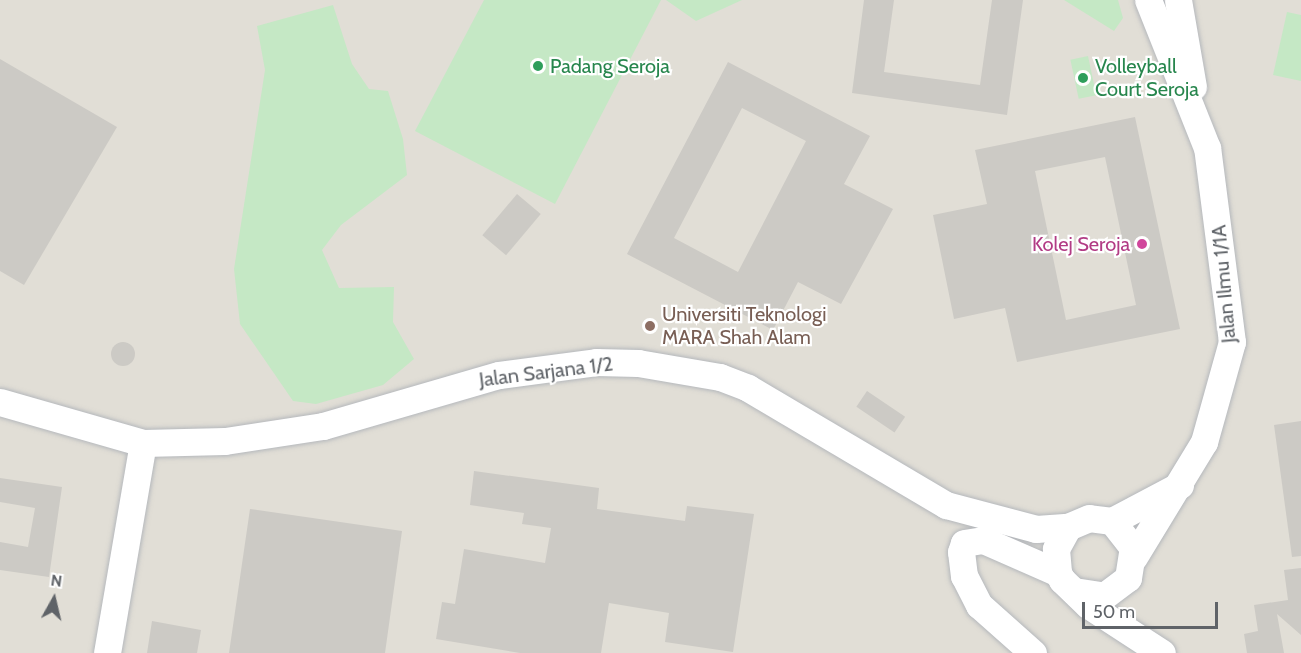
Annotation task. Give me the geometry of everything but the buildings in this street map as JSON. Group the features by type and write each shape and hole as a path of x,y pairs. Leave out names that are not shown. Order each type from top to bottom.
{"street":[{"path":"1148,0 1194,106"},
{"path":"1178,0 1194,106"},
{"name":"Jalan Ilmu 1/1A","path":"1131,568 1181,484 1212,423 1232,342 1207,148 1194,106"},
{"name":"Jalan Sarjana 1/2","path":"0,402 143,443 225,441 323,426 499,375 596,362 638,363 720,377 748,388 946,505 1036,529 1068,527"},
{"path":"107,653 143,443"},
{"path":"1151,647 1066,582 1056,549 1068,527 1089,518 1112,521 1181,484"},
{"path":"1112,521 1131,540 1129,611 1151,647"},
{"path":"1033,653 986,613 964,576 964,543 983,540 1066,582 1104,596 1131,568"}],"shaded area":[{"name":"Universiti Teknologi MARA Shah Alam","path":"0,0 1301,0 1301,653 0,653"}],"green space":[{"name":"Padang Seroja","path":"484,0 661,0 555,204 415,131"},
{"path":"666,0 742,0 696,21"},
{"path":"1064,0 1118,0 1123,18 1114,31"},
{"path":"333,5 352,64 369,89 388,91 403,139 407,175 341,225 322,250 339,288 394,287 393,322 414,359 383,385 316,404 293,401 240,324 234,269 265,70 257,26"},
{"path":"1287,12 1301,15 1301,81 1273,75"},
{"name":"Volleyball Court Seroja","path":"1088,56 1096,95 1079,99 1070,60"}],"place":[{"name":"Padang Seroja","path":"538,66"},
{"name":"Volleyball Court Seroja","path":"1083,78"},
{"name":"Kolej Seroja","path":"1142,244"},
{"name":"Universiti Teknologi MARA Shah Alam","path":"650,326"}]}
